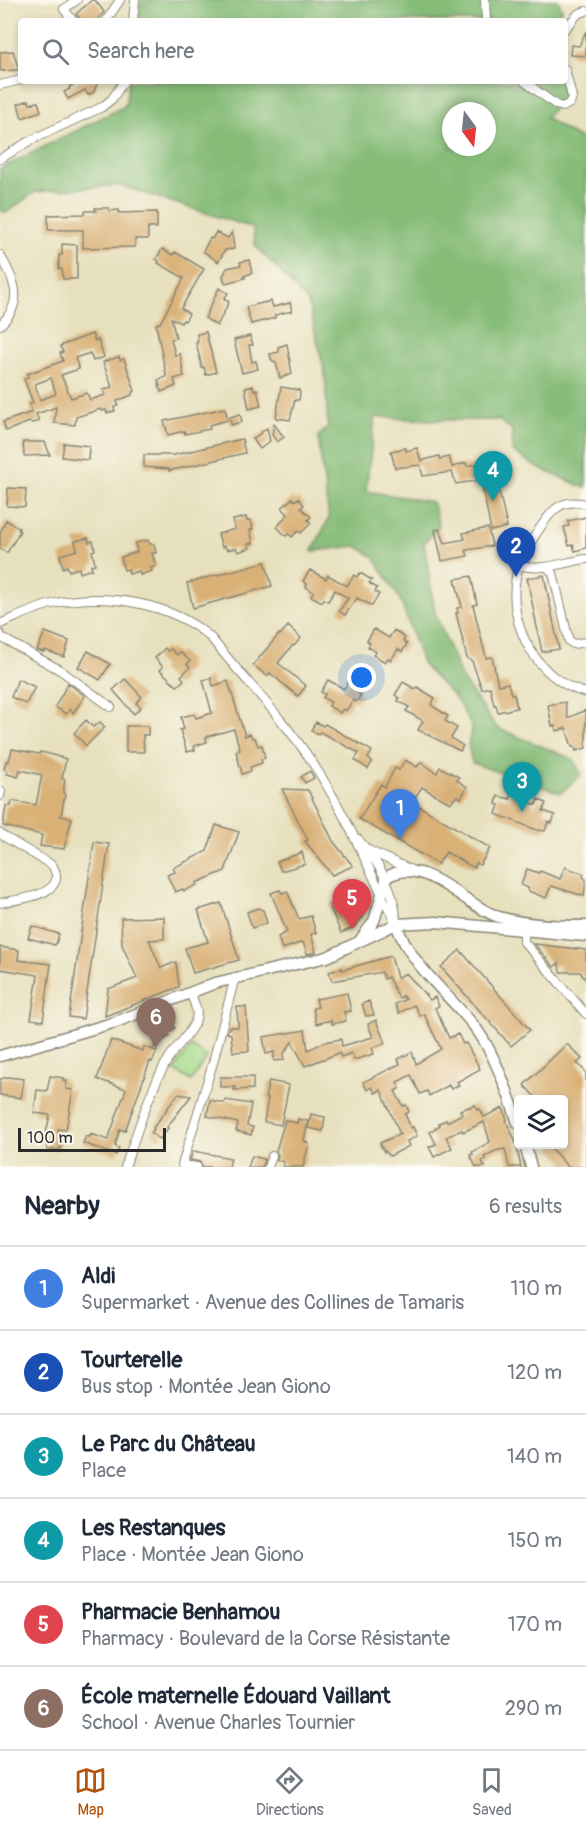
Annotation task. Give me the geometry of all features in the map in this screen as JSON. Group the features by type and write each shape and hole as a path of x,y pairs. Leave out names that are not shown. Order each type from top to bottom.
{"street":[{"path":"71,18 64,9 76,0"},
{"path":"108,18 120,0"},
{"path":"133,18 135,0"},
{"path":"485,0 486,18"},
{"path":"568,26 578,14 586,11"},
{"path":"0,85 18,81"},
{"path":"528,84 556,105 563,107 570,103 572,97 568,81"},
{"path":"0,159 31,140 102,107 122,84"},
{"path":"0,255 13,280 16,300 13,310 0,325"},
{"path":"586,504 560,505 531,541 519,565 515,599 525,642 530,651 551,675 571,688 586,693"},
{"path":"519,565 548,568 557,564 586,559"},
{"path":"548,568 553,573 569,641 573,644 586,642"},
{"path":"0,624 51,604 102,600 142,605 192,623 211,638 299,743 327,786 408,951 476,1028 506,1086 514,1109"},
{"path":"0,634 3,638 60,670 111,707"},
{"path":"351,832 368,849 385,880 396,907 396,924"},
{"path":"0,833 51,865 56,872 56,880 52,888 42,894 0,903"},
{"path":"368,849 411,870 434,878 483,911 497,916 515,921 586,926"},
{"path":"357,943 374,921 385,880 394,873 411,870"},
{"path":"0,1056 116,1022 190,992 235,977 327,957 396,924 436,922 586,936"},
{"path":"524,932 524,942 586,1014"},
{"path":"197,1167 182,1165 212,1066 235,977"},
{"path":"125,1167 158,1080 169,1058 191,1030 196,1018 197,1010 190,992"},
{"path":"526,1149 531,1167"},
{"path":"268,1167 272,1156"}],"green space":[{"path":"141,0 558,0 562,9 557,18 138,18"},
{"path":"129,84 560,84 564,95 546,118 586,143 586,488 538,468 512,451 512,430 499,420 375,417 366,491 432,502 439,526 424,543 435,613 462,679 497,728 573,759 581,774 561,793 472,763 468,745 472,727 456,699 423,665 400,599 374,557 357,546 312,551 329,518 318,437 328,427 325,373 308,302 255,245 253,228 119,185 35,192 6,213 0,210 0,169 125,106"},
{"path":"191,1046 207,1057 191,1081 174,1070"}],"building":[{"path":"92,0 95,0 104,12 99,18 79,18 76,14"},
{"path":"586,31 586,56 570,55 571,45 579,46"},
{"path":"13,51 18,70 0,70 0,52"},
{"path":"74,84 97,84 94,92 88,95 85,90 68,99 64,92 70,89 69,87"},
{"path":"29,100 30,104 38,102 41,111 22,118 18,104"},
{"path":"95,208 109,208 109,211 119,210 119,213 157,212 157,228 148,228 148,239 135,239 135,247 83,248 83,230 48,230 48,215 85,214 85,211 96,211"},
{"path":"216,232 228,238 232,232 234,249 225,250 218,262 203,251"},
{"path":"62,244 77,245 77,279 63,279 62,269 59,269"},
{"path":"162,249 173,255 175,252 204,269 181,308 189,314 185,321 181,323 171,318 176,338 171,339 175,355 180,354 184,376 174,379 176,386 161,392 158,380 166,375 156,324 160,323 184,278 158,263 156,259"},
{"path":"249,260 252,273 244,276 245,278 225,283 223,276 227,268 241,265 240,262"},
{"path":"219,288 228,293 224,299 229,302 217,326 205,318"},
{"path":"271,301 273,307 290,303 292,311 251,324 246,307"},
{"path":"206,332 216,372 206,375 196,343 198,342 197,334"},
{"path":"92,334 95,341 98,340 104,357 93,361 90,353 75,358 79,369 61,375 71,398 87,393 90,400 105,395 103,390 112,387 103,362 119,357 120,360 124,359 135,391 132,395 117,401 115,411 107,413 106,410 101,409 76,417 75,425 54,423 56,407 36,414 39,421 29,422 6,431 3,422 32,412 29,404 33,403 24,379 28,377 27,374 63,361 60,346","holes":["51,378 56,394 40,400 35,384"]},
{"path":"250,336 253,345 249,345 252,362 256,361 258,369 242,373 234,340"},
{"path":"287,344 292,374 280,378 276,363 271,359 270,354 279,352 278,347"},
{"path":"253,386 254,390 257,389 261,406 249,409 245,388"},
{"path":"281,387 299,390 300,393 299,400 295,400 290,420 276,418"},
{"path":"225,408 228,420 209,425 210,429 168,435 164,421"},
{"path":"240,414 242,422 231,425 230,417"},
{"path":"274,424 284,437 277,442 272,435"},
{"path":"267,428 270,441 260,449 253,439"},
{"path":"242,439 245,453 169,471 169,469 144,467 144,455 174,455"},
{"path":"23,442 45,442 50,455 24,456"},
{"path":"64,443 89,446 88,460 62,457"},
{"path":"406,448 406,451 417,448 421,461 439,456 440,459 449,457 452,467 466,463 467,466 477,464 481,480 456,484 452,472 423,476 420,465 395,468 391,451"},
{"path":"495,472 507,527 491,531 480,475"},
{"path":"8,488 26,489 25,507 7,506"},
{"path":"292,498 295,501 298,498 304,505 301,508 311,517 308,520 311,523 301,533 298,531 292,537 289,534 286,536 277,527 288,514 282,508"},
{"path":"246,517 247,521 251,520 253,529 250,530 253,543 248,544 250,548 238,552 236,548 227,550 225,546 222,547 218,534 235,529 233,520"},
{"path":"586,517 586,548 575,551 573,545 569,546 564,527 569,526 568,521"},
{"path":"6,520 20,531 7,553 0,549 0,533"},
{"path":"488,528 492,546 466,550 468,556 442,561 435,530 439,529 445,543 465,539 463,533"},
{"path":"88,538 89,542 93,541 95,550 92,551 95,564 91,565 92,569 80,573 79,568 69,571 67,566 63,568 60,555 77,550 75,541"},
{"path":"148,540 150,544 154,544 156,553 152,553 156,566 151,568 152,571 140,575 139,571 129,574 128,569 124,570 121,557 137,552 135,543"},
{"path":"265,562 272,586 193,608 187,583"},
{"path":"310,570 326,579 328,575 347,586 354,575 357,577 360,573 372,580 369,583 377,588 375,592 379,594 372,606 357,598 345,615 339,611 348,598 335,590 328,601 324,599 322,602 311,596 313,592 306,587 307,584 303,581"},
{"path":"544,575 559,649 542,652 527,578"},
{"path":"471,576 477,604 473,605 486,658 492,657 498,685 508,683 511,694 514,694 517,708 498,712 490,687 482,689 472,661 467,658 456,613 458,613 457,608 462,607 455,579"},
{"path":"288,626 301,638 278,663 306,686 298,696 270,673 267,676 253,665"},
{"path":"374,629 389,638 394,630 405,638 403,641 407,644 402,652 398,649 391,660 388,658 385,662 373,655 376,652 368,647 370,643 367,641"},
{"path":"45,632 69,641 64,657 45,650 44,652 37,650"},
{"path":"165,648 168,651 171,649 177,655 180,652 190,661 187,664 190,667 181,676 184,680 177,686 160,670 163,667 155,658"},
{"path":"88,651 110,664 100,680 78,667"},
{"path":"211,678 213,686 228,681 245,736 250,734 252,738 255,738 258,746 262,745 265,758 261,759 262,763 250,767 251,771 242,774 236,751 240,750 234,729 209,736 206,738 207,742 194,746 195,750 187,752 180,730 184,729 181,717 194,714 196,718 212,713 203,680"},
{"path":"18,679 35,687 26,704 11,697"},
{"path":"125,679 142,697 136,703 141,707 134,714 113,690"},
{"path":"328,680 344,689 349,681 360,688 357,692 361,695 356,702 353,700 346,711 343,709 340,713 329,706 331,702 323,698 325,694 321,692"},
{"path":"403,682 435,698 431,705 448,716 445,721 457,728 451,738 463,746 460,751 418,730 423,721 406,711 409,707 398,701 399,698 395,695"},
{"path":"68,683 85,696 73,713 70,709 66,714 55,707"},
{"path":"565,702 568,718 586,710 586,748 576,751 575,747 572,747 566,728 556,731 555,726 552,726 548,705"},
{"path":"86,720 93,727 100,722 105,727 86,746 74,733"},
{"path":"316,722 323,726 325,724 372,751 368,758 372,762 368,769 355,760 359,753 320,732 318,734 311,730"},
{"path":"126,726 148,726 148,735 143,735 144,752 126,752"},
{"path":"12,749 39,754 40,752 46,753 66,759 62,779 65,780 63,793 65,794 61,816 72,818 64,849 40,846 42,835 3,826 6,806 11,806 12,801 36,805 42,775 20,770 18,777 7,774 7,770 4,769"},
{"path":"405,760 417,767 421,762 437,773 440,767 459,777 457,780 467,787 461,798 457,796 450,803 422,787 412,802 490,848 480,865 476,863 474,868 446,852 438,864 359,819 381,784 385,787 395,768 399,770"},
{"path":"310,771 314,778 305,783 301,777"},
{"path":"282,789 308,790 333,841 353,866 332,875 305,841 308,840"},
{"path":"513,791 521,794 520,799 536,805 538,799 546,803 543,811 555,815 552,823 548,822 545,831 496,814 499,805 496,804 498,796 510,799"},
{"path":"216,825 239,832 225,871 196,883 197,885 184,891 183,889 175,892 167,875 175,872 173,868 207,851"},
{"path":"94,842 109,844 83,1019 69,1017"},
{"path":"302,852 305,864 281,871 277,862"},
{"path":"565,867 584,874 583,877 586,879 584,896 551,886 546,898 528,891 528,888 521,885 527,869 539,873 540,871 560,879"},
{"path":"280,890 282,893 287,891 299,919 311,916 316,933 311,934 316,952 307,954 303,942 282,949 278,937 287,932 271,893"},
{"path":"364,890 366,902 363,917 353,928 341,933 329,905 342,897 343,899"},
{"path":"221,903 239,960 193,973 185,948 208,942 198,910"},
{"path":"258,908 263,910 267,923 252,928 247,912"},
{"path":"164,917 164,939 149,940 161,968 176,962 179,987 105,1016 108,989 137,978 122,945 121,918"},
{"path":"32,926 59,934 55,945 28,938"},
{"path":"534,944 586,950 586,980 580,972 560,972 559,963 554,967"},
{"path":"0,947 19,950 18,960 51,964 43,1021 31,1019 38,975 0,969"},
{"path":"460,950 530,1030 511,1046 441,967"},
{"path":"391,956 397,978 406,973 430,1000 435,997 439,1006 435,1008 449,1038 458,1034 463,1044 466,1043 480,1069 457,1082 459,1085 451,1089 449,1085 429,1096 427,1091 420,1094 411,1075 397,1082 400,1088 395,1091 403,1106 406,1105 409,1112 405,1114 417,1136 407,1141 409,1146 390,1156 384,1152 380,1143 400,1134 381,1090 375,1093 372,1087 367,1090 363,1082 400,1064 398,1059 412,1052 416,1064 441,1049 424,1014 420,1016 414,1005 399,1013 395,1004 406,999 402,995 403,997 399,998 388,977 384,979 382,972 332,981 329,972"},
{"path":"347,993 351,1011 344,1012 346,1021 332,1024 331,1020 316,1024 313,1008 318,1007 316,999"},
{"path":"369,1001 374,1015 366,1016 362,1004"},
{"path":"237,1007 246,1007 249,1051 233,1052 231,1034 227,1033 229,1027 238,1027"},
{"path":"169,1020 175,1028 154,1048 160,1034 156,1030"},
{"path":"376,1020 385,1043 372,1048 374,1054 354,1060 352,1053 341,1057 339,1053 305,1066 292,1042 283,1055 284,1060 274,1061 274,1052 266,1054 263,1037 305,1030 308,1050 325,1042 341,1039 342,1046 373,1037 368,1024"},
{"path":"111,1040 143,1051 144,1047 157,1051 152,1062 150,1061 125,1131 120,1129 115,1146 119,1148 116,1155 83,1143 86,1136 90,1137 91,1134 108,1140 126,1089 97,1079"},
{"path":"567,1044 582,1059 577,1063 586,1072 586,1167 568,1167 552,1149 568,1149 568,1095 533,1095 524,1085"},
{"path":"50,1076 64,1078 63,1081 67,1081 66,1089 73,1090 66,1130 58,1129 61,1149 47,1150 46,1133 50,1115 34,1113 37,1090 47,1091"},
{"path":"8,1077 24,1079 21,1098 0,1095 0,1079"},
{"path":"220,1077 253,1077 253,1089 234,1090 236,1087 220,1087"},
{"path":"269,1081 289,1085 281,1125 264,1122 268,1098 265,1098"},
{"path":"178,1094 191,1096 160,1139 151,1133 153,1128"},
{"path":"210,1100 251,1104 247,1126 253,1127 251,1135 236,1131 238,1123 207,1116"},
{"path":"475,1105 484,1117 503,1108 521,1167 509,1167 505,1149 484,1157 482,1161 485,1167 476,1167 470,1155 490,1142 484,1122 446,1137 452,1148 434,1157 429,1147 436,1144 430,1132 440,1125 439,1123 446,1120 447,1122 462,1114 460,1110"},
{"path":"311,1114 325,1117 323,1131 308,1128"},
{"path":"298,1119 308,1121 304,1141 309,1144 303,1167 283,1167 284,1162 277,1160 276,1151 285,1120 297,1123"},
{"path":"193,1151 231,1158 229,1167 203,1167 200,1162 190,1160"},
{"path":"252,1156 264,1159 262,1167 248,1167"}],"place":[{"name":"Les Restanques","path":"493,501"},
{"name":"Tourterelle","path":"516,577"},
{"name":"Le Parc du Château","path":"522,812"},
{"name":"Aldi","path":"400,839"},
{"name":"Pharmacie Benhamou","path":"352,929"},
{"name":"École maternelle Édouard Vaillant","path":"156,1048"}]}
